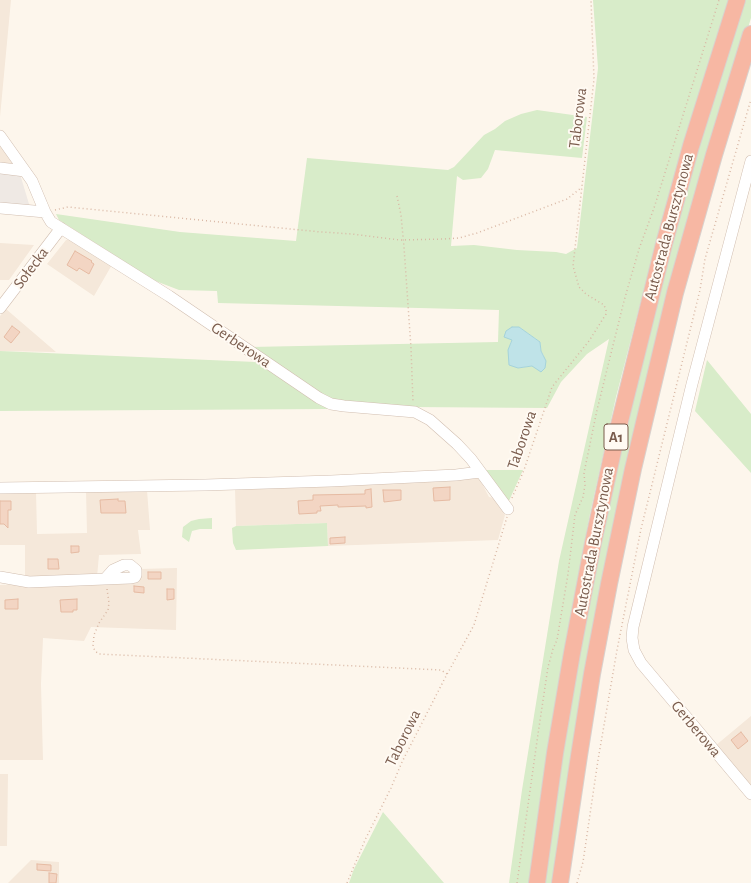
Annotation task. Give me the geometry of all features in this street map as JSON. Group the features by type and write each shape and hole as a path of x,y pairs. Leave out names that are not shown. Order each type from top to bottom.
{"highway":[{"name":"Autostrada Bursztynowa","path":"537,883 555,753 572,653 593,543 616,437 664,244 694,139 737,0"},
{"name":"Autostrada Bursztynowa","path":"560,883 592,674 633,469 675,293 714,155 751,34"}],"street":[{"name":"Gerberowa","path":"0,136 32,181 45,213 51,222 169,296 331,404 413,412 430,420 457,444 471,459 508,509"},
{"name":"Gerberowa","path":"751,161 692,384 633,627 632,638 634,650 642,663 751,794"},
{"path":"0,168 25,171"},
{"path":"0,208 45,213"},
{"name":"Sołecka","path":"0,308 61,228"},
{"path":"0,488 205,486 456,475 480,472"},
{"path":"0,577 30,582 105,579"}],"path":[{"name":"Taborowa","path":"347,883 365,840 391,788 402,762 474,625 508,509 524,470 552,387 589,341 606,314 604,305 586,294 579,287 575,278 573,266 594,79 591,0"},
{"path":"517,883 548,667 557,640 576,515 585,485 584,473 597,410 634,267 719,0"},
{"path":"577,883 583,862 614,665 641,529 699,297 705,259 751,99"},
{"path":"45,213 68,207 404,240 460,238 566,199 581,188"},
{"path":"397,196 404,240 411,348 413,412"},
{"path":"105,579 109,603 108,610 98,623 94,635 95,651 99,654 441,670 447,674"}],"shaded area":[{"path":"0,0 11,0 0,117"},
{"path":"0,129 15,155 26,170 0,168"},
{"path":"0,172 20,174 32,214 0,211"},
{"path":"73,239 113,263 94,296 47,264 66,240"},
{"path":"0,243 34,245 9,280 0,280"},
{"path":"6,309 56,352 0,351 0,316"},
{"path":"479,478 489,497 494,498 505,515 498,540 328,546 327,523 236,526 235,488"},
{"path":"86,490 147,490 150,530 138,530 141,554 99,555 97,577 25,578 25,545 0,545 0,492 36,491 37,534 87,533"},
{"path":"177,568 176,630 91,627 84,641 43,638 41,684 43,760 0,760 0,585 139,581 139,569"},
{"path":"751,716 751,789 715,746"},
{"path":"0,774 8,774 7,846 0,846"},
{"path":"31,860 59,862 59,883 8,883"}],"green space":[{"path":"593,0 729,0 683,147 658,235 616,397 590,514 564,650 542,785 529,883 509,883 522,790 559,561 609,339 587,354 561,382 547,408 409,407 332,401 250,347 498,342 499,310 218,303 217,291 179,290 153,280 59,220 56,214 180,232 296,241 307,158 448,170 454,167 484,135 505,121 521,114 537,110 587,117 582,158 495,150 488,169 481,178 463,180 457,176 451,246 474,245 566,254 577,248 598,68","holes":["519,327 540,342 541,351 544,356 532,366 518,368 510,344"]},
{"path":"743,0 751,0 751,18 694,205 556,883 542,883 554,797 598,542 681,202"},
{"path":"0,351 256,362 281,376 329,409 0,411"},
{"path":"707,360 751,414 751,473 695,411"},
{"path":"483,470 523,470 508,503"},
{"path":"212,518 212,529 192,531 189,542 182,537 183,527 191,521"},
{"path":"327,523 328,546 236,550 233,543 232,528 236,526"},
{"path":"383,812 444,883 349,883 354,869"}],"water":[{"path":"512,327 519,327 540,342 541,351 546,361 545,368 541,372 532,366 518,368 509,365 508,350 512,340 504,337 506,331"}],"building":[{"path":"75,251 92,261 91,262 94,264 89,274 79,268 77,271 67,265"},
{"path":"12,326 20,332 11,343 4,337"},
{"path":"450,487 450,500 434,501 433,488"},
{"path":"371,489 372,507 338,507 338,505 320,506 321,511 317,511 317,513 299,514 298,501 313,500 313,495 365,494 365,490"},
{"path":"383,490 401,490 401,500 384,502"},
{"path":"118,499 118,501 125,501 126,513 101,513 100,500"},
{"path":"0,501 11,501 11,510 8,510 8,528 4,524 0,524"},
{"path":"345,537 345,543 330,544 330,538"},
{"path":"71,546 79,546 79,552 71,553"},
{"path":"48,559 58,559 59,569 48,569"},
{"path":"148,572 161,572 161,579 148,579"},
{"path":"134,586 144,587 144,593 134,592"},
{"path":"167,589 174,589 174,599 167,600"},
{"path":"18,599 18,609 5,609 5,600"},
{"path":"77,599 77,610 73,610 73,612 61,612 60,600"},
{"path":"741,732 748,741 738,749 731,740"},
{"path":"37,864 51,865 51,871 37,870"},
{"path":"49,873 57,874 56,883 49,883"}]}
